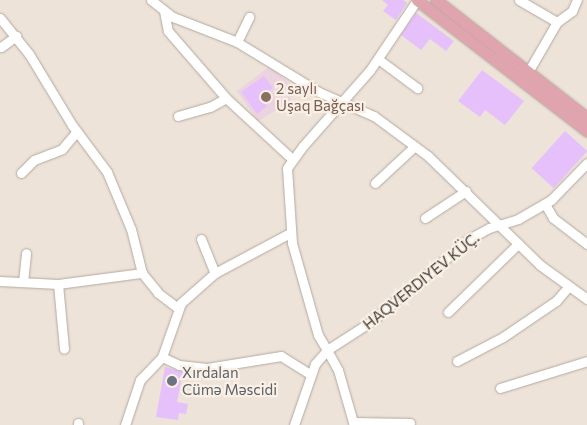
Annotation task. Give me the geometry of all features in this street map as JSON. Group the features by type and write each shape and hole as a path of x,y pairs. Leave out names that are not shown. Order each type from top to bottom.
{"main road":[{"path":"417,0 587,131"},
{"path":"436,0 587,118"}],"street":[{"path":"151,0 164,11 237,42 319,92 344,101 374,116 415,146 466,191 518,244 568,287 587,299"},
{"path":"410,423 353,422 338,370 318,335 290,233 286,176 292,159 344,101 378,59 417,0"},
{"path":"519,0 557,22"},
{"path":"528,72 557,22 572,11 577,0"},
{"path":"164,11 164,23 168,31 226,98 292,159"},
{"path":"237,42 249,17"},
{"path":"0,18 16,36 77,131 107,172 131,229 142,273 158,294 178,308"},
{"path":"1,47 16,36"},
{"path":"378,59 417,88"},
{"path":"178,116 210,107 226,98"},
{"path":"21,173 34,160 62,149 77,131"},
{"path":"374,183 415,146"},
{"name":"HAQVERDIYEV KÜÇ.","path":"327,350 372,321 469,239 499,224 518,219 544,204 587,163"},
{"path":"425,218 466,191"},
{"path":"544,204 553,218 587,244"},
{"path":"125,425 140,380 162,357 178,308 215,273 290,233"},
{"path":"202,239 215,273"},
{"path":"448,312 518,244"},
{"path":"23,282 26,253"},
{"path":"0,281 58,284 142,273"},
{"path":"58,284 64,349"},
{"path":"457,361 503,337 556,301 568,287"},
{"path":"294,425 310,374 327,350"},
{"path":"162,357 185,366 207,368 281,356 310,374"},
{"path":"500,388 587,361"}],"shaded area":[{"name":"2 saylı Uşaq Bağçası","path":"270,66 297,90 288,103 258,121 237,91"}],"building":[{"path":"382,0 403,0 407,3 396,20 383,11 388,5"},
{"path":"416,13 454,41 446,51 430,39 421,50 401,35"},
{"path":"482,70 524,101 505,125 485,110 480,117 458,101"},
{"path":"264,76 273,88 260,97 267,106 257,114 241,92"},
{"path":"565,131 587,151 554,188 532,168"},
{"path":"165,367 183,372 177,402 188,404 186,414 179,413 178,420 156,417"}],"place":[{"name":"2 saylı Uşaq Bağçası","path":"266,97"},
{"name":"Xırdalan Cümə Məscidi","path":"172,381"}]}
